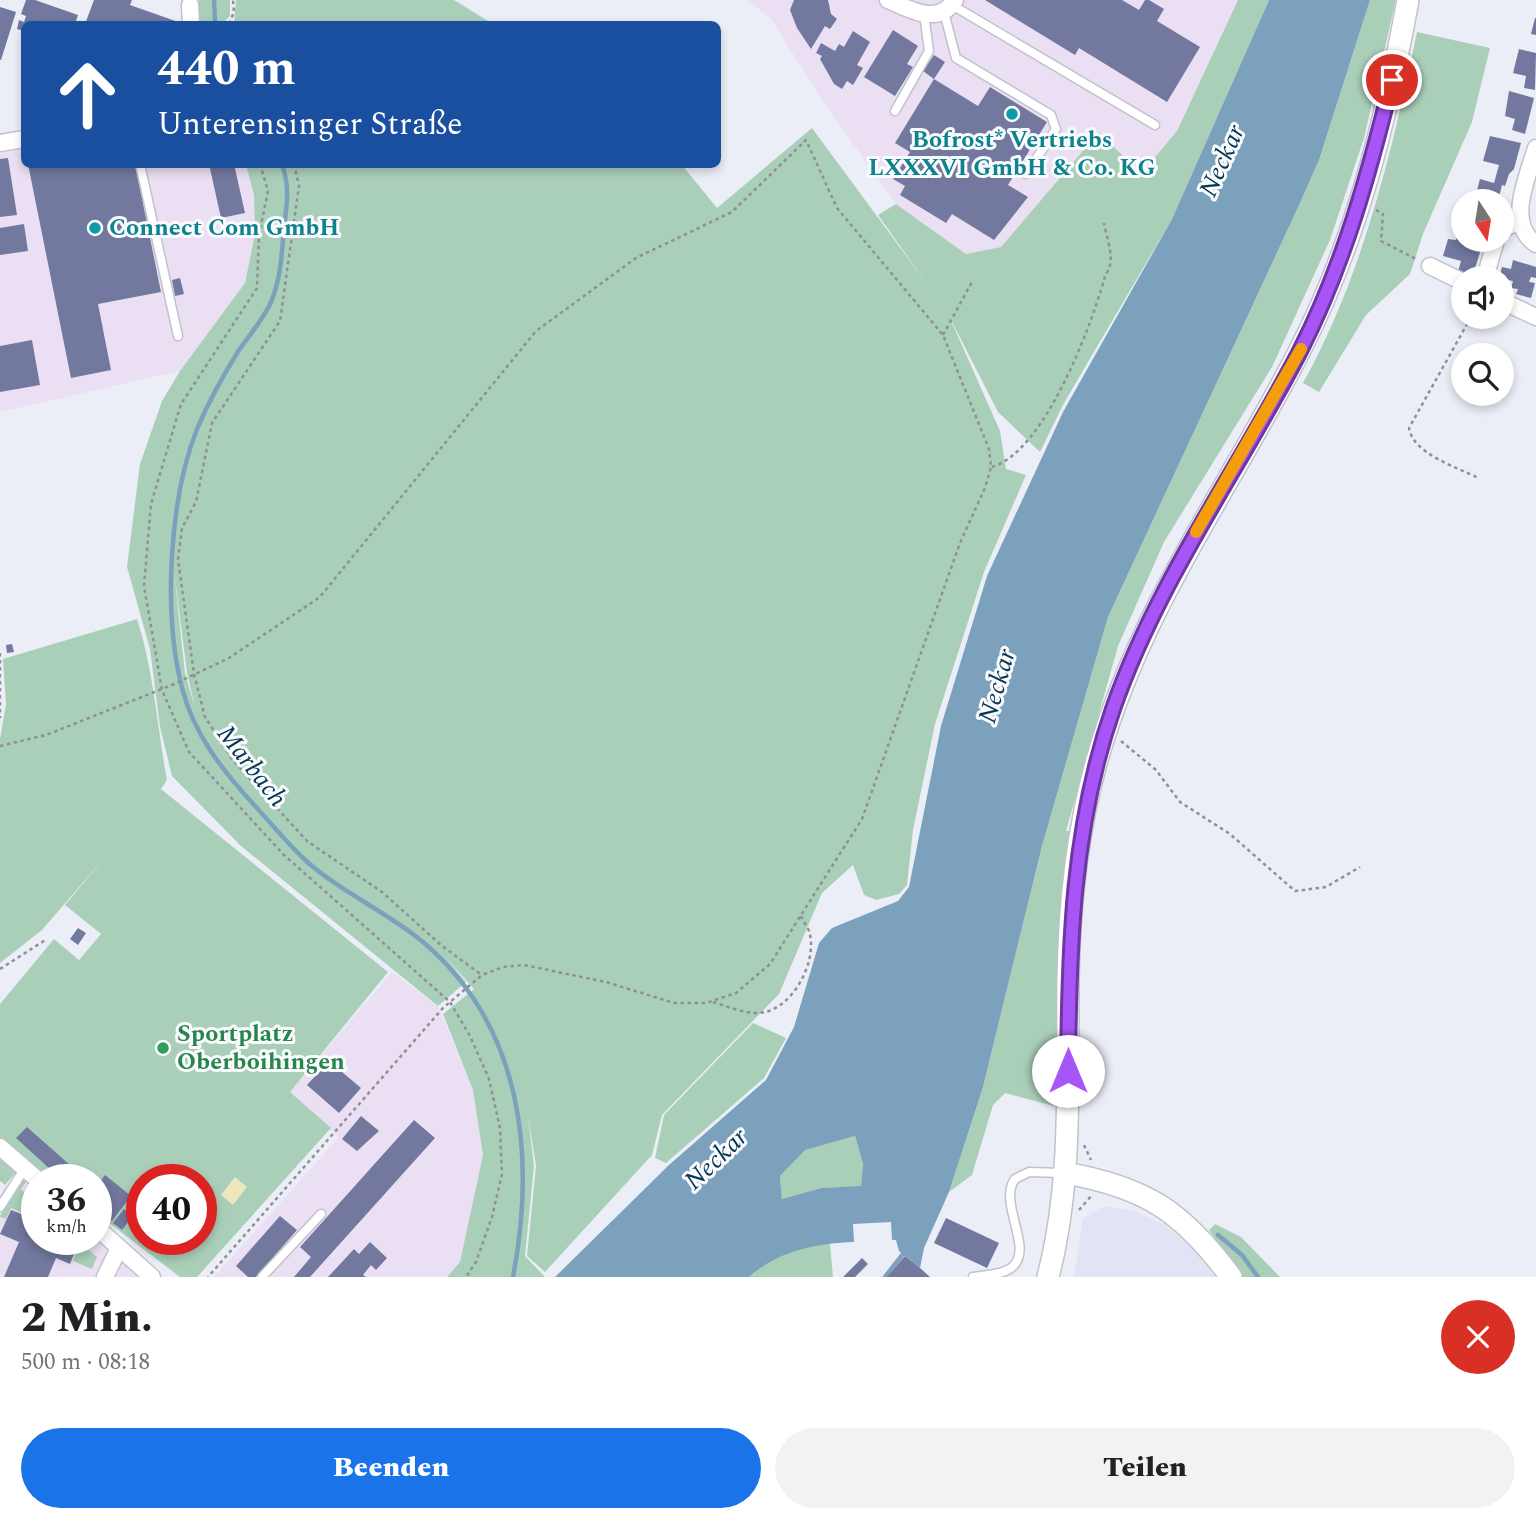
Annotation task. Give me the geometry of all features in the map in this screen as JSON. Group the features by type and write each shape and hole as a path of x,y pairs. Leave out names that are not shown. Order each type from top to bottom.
{"street":[{"path":"888,0 924,14 950,6"},
{"path":"1048,1277 1065,1173 1070,928 1082,830 1097,760 1121,687 1152,615 1300,350 1365,210 1408,0"},
{"path":"190,5 191,21"},
{"path":"0,143 21,140"},
{"path":"1536,148 1522,198 1521,221 1525,233 1536,244"},
{"path":"1514,224 1521,221"},
{"path":"1430,266 1451,276"},
{"path":"1514,307 1536,317"},
{"path":"0,1147 21,1165"},
{"path":"1065,1173 1127,1189 1162,1206 1194,1230 1231,1277"},
{"path":"112,1242 152,1277"},
{"path":"105,1277 119,1248"}],"lane":[{"path":"950,6 1155,125"},
{"path":"950,6 956,58 1051,115 1056,129 1026,174"},
{"path":"895,111 929,51 924,14"},
{"path":"141,168 178,335"},
{"path":"973,1277 1007,1270 1017,1261 1020,1245 1009,1198 1015,1179 1029,1172 1065,1173"},
{"path":"0,1207 21,1173"},
{"path":"262,1277 321,1214"}],"path":[{"path":"231,21 233,0"},
{"path":"0,746 46,735 162,690 229,658 320,597 536,331 636,258 732,212 806,140 837,208 943,335 989,449 991,467 985,488 960,543 862,819 770,964 736,993 711,1002"},
{"path":"261,168 268,191 259,235 257,288 181,404 151,504 144,586 162,690 189,752 275,845 450,1002 470,1036 489,1079 500,1128 499,1184 476,1262 466,1277"},
{"path":"295,168 299,186 280,321 212,423 196,502 182,528 178,559 194,674 205,717 232,760 307,841 382,892 442,946 482,975"},
{"path":"1365,210 1373,208 1383,214 1381,242 1430,266"},
{"path":"991,467 1003,463 1023,446 1051,405 1073,363 1098,304 1104,276 1111,264 1104,223"},
{"path":"943,335 973,280"},
{"path":"1464,329 1409,428 1413,440 1422,448 1478,478"},
{"path":"0,653 0,718"},
{"path":"1121,731 1119,740 1156,770 1180,802 1230,834 1295,891 1326,887 1360,867"},
{"path":"208,1277 450,1002 482,975 503,967 524,965 606,982 674,1003 711,1002 755,1013 774,1010 797,991 811,951 809,932 801,916"},
{"path":"0,969 47,939"},
{"path":"1082,1137 1088,1158 1098,1164"}],"shaded area":[{"path":"748,0 1238,0 1177,131 1141,174 1099,132 1001,247 966,254 896,204 822,100 771,19"},
{"path":"21,146 21,168 247,168 254,195 255,234 245,283 180,371 0,412 0,150"},
{"path":"392,972 438,1006 473,1090 483,1155 460,1262 447,1277 214,1277 339,1137 290,1092"},
{"path":"21,1180 21,1255 112,1255 112,1252 141,1277 0,1277 0,1197 5,1185 12,1191"},
{"path":"1104,1206 1132,1210 1164,1224 1199,1254 1215,1277 1074,1277 1083,1219"}],"green space":[{"path":"199,0 230,0 230,16 225,21 197,21"},
{"path":"236,0 454,0 488,21 234,21"},
{"path":"1238,0 1269,0 1172,219 1064,403 1040,452 998,412 949,316 1000,431 1006,469 1026,475 984,572 935,724 913,830 907,885 899,894 876,900 864,895 853,865 822,893 779,994 662,1115 652,1155 545,1272 527,1256 536,1166 528,1115 534,1166 525,1256 545,1277 447,1277 460,1262 483,1155 473,1090 443,1014 474,989 445,957 466,982 438,1006 241,846 172,776 160,727 150,649 127,567 140,464 162,401 180,371 245,283 255,234 254,195 247,168 684,168 717,208 812,128 927,284 878,215 896,204 966,254 1001,247 1099,132 1141,174 1177,131","holes":["174,571 187,673 195,708 185,673"]},
{"path":"1370,0 1396,0 1364,138 1330,240 1272,367 1164,542 1118,646 1066,831 1074,831 1058,1107 1005,1093 993,1105 972,1175 949,1192 983,1087 1042,846 1108,617 1319,160"},
{"path":"1417,32 1490,48 1472,122 1423,234 1410,274 1366,315 1319,392 1303,383 1343,299 1359,256 1386,167"},
{"name":"Sportplatz Oberboihingen","path":"137,619 151,679 167,780 161,789 388,972 290,1092 331,1128 217,1255 217,1164 126,1164 126,1236 112,1225 112,1164 33,1164 0,1139 0,1004 54,939 79,960 101,934 65,905 105,857 42,930 0,963 0,739 6,704 3,659"},
{"path":"753,1023 786,1038 764,1078 666,1163 655,1158 664,1115"},
{"path":"855,1136 863,1164 861,1187 821,1188 782,1199 780,1176 804,1150"},
{"path":"0,1158 16,1172 5,1185 0,1181"},
{"path":"21,1180 21,1212 11,1208 6,1219 0,1217 10,1194"},
{"path":"1215,1224 1241,1237 1280,1277 1241,1277 1209,1230"},
{"path":"830,1243 833,1277 749,1277 786,1253 807,1246"},
{"path":"75,1255 97,1257 92,1269 73,1261"},
{"name":"Sportplatz Oberboihingen","path":"151,1255 217,1255 197,1277 180,1277"}],"sand":[{"path":"235,1177 247,1187 233,1205 221,1195"}],"water":[{"name":"Neckar","path":"1269,0 1370,0 1319,160 1108,617 1042,846 983,1087 949,1192 924,1248 920,1268 899,1251 896,1240 892,1240 891,1222 853,1224 854,1242 798,1250 773,1260 749,1277 555,1277 669,1165 766,1080 794,1027 819,943 832,928 898,901 909,887 941,726 987,576 1063,412 1172,219","holes":["855,1136 863,1164 861,1186 821,1188 782,1199 780,1176 805,1150"]}],"building":[{"path":"26,0 35,0 78,15 76,21 24,21 26,16 21,14"},
{"path":"94,0 132,0 130,5 175,21 86,21"},
{"path":"794,0 828,0 831,14 837,19 830,29 825,26 811,49 797,28 790,10"},
{"path":"985,0 1122,0 1139,10 1145,0 1149,0 1164,9 1157,21 1200,47 1167,102 1079,48 1075,55"},
{"path":"0,7 16,12 1,60 0,60"},
{"path":"1536,18 1536,35 1531,34"},
{"path":"893,30 918,46 907,64 913,67 895,96 864,77"},
{"path":"853,31 870,42 857,65 863,68 853,85 847,81 842,89 834,84 820,59 822,56 816,53 821,43 835,51 839,44 844,47"},
{"path":"1519,49 1536,53 1535,90 1524,88 1526,76 1513,73"},
{"path":"934,55 945,62 934,79 923,71"},
{"path":"934,79 978,106 990,87 1047,122 1008,185 1028,197 994,240 952,214 946,223 900,195 905,186 893,179 910,152 895,143"},
{"path":"1509,91 1534,98 1525,134 1512,130 1515,119 1505,116"},
{"path":"1490,136 1521,143 1514,169 1501,189 1477,189 1480,179 1494,183 1499,165 1483,161"},
{"path":"8,158 17,215 0,217 0,159"},
{"name":"Connect Com GmbH","path":"29,168 136,168 161,292 98,304 111,370 71,378"},
{"path":"210,168 235,168 245,213 221,218"},
{"path":"24,224 28,251 0,255 0,228"},
{"path":"1448,239 1451,239 1451,252 1480,252 1476,266 1460,266 1461,261 1443,256"},
{"path":"1513,260 1536,267 1536,278 1531,277 1529,282 1535,283 1531,298 1516,294 1518,289 1514,288 1514,266 1512,266"},
{"path":"180,278 184,294 175,296 172,280"},
{"path":"32,340 40,385 0,392 0,346"},
{"path":"12,644 14,652 7,653 6,645"},
{"path":"78,928 86,933 78,945 70,939"},
{"path":"329,1061 361,1088 339,1113 307,1085"},
{"path":"361,1116 379,1131 357,1151 342,1139"},
{"path":"414,1120 435,1138 310,1277 294,1277 311,1257 300,1247"},
{"path":"27,1127 69,1164 44,1164 16,1138"},
{"path":"112,1181 126,1192 126,1203 112,1221"},
{"path":"124,1209 126,1211 126,1225 122,1230 113,1223"},
{"path":"11,1210 21,1214 21,1255 74,1255 70,1264 56,1258 48,1277 4,1277 19,1242 0,1234"},
{"path":"280,1216 297,1230 256,1277 248,1277 236,1266"},
{"path":"946,1218 999,1243 987,1268 934,1243"},
{"path":"370,1242 387,1258 376,1270 371,1265 363,1275 366,1277 328,1277 354,1249 359,1254"},
{"path":"905,1256 920,1268 930,1277 887,1277"},
{"path":"862,1258 868,1264 855,1277 843,1277"}],"waterway":[{"name":"Marbach","path":"214,0 215,20"},
{"name":"Marbach","path":"283,168 287,203 277,284 264,315 239,350 206,409 197,429 180,489 171,592 172,626 182,688 194,721 211,752 291,846 331,881 394,920 423,942 457,976 482,1013 501,1053 514,1096 521,1140 523,1186 513,1277"},
{"path":"1218,1235 1242,1255 1258,1277"},
{"path":"885,1277 903,1254"}],"slow traffic":[{"path":"1196,532 1301,349"}],"place":[{"name":"Bofrost* Vertriebs LXXXVI GmbH & Co. KG","path":"1012,114"},
{"name":"Connect Com GmbH","path":"95,228"},
{"name":"Sportplatz Oberboihingen","path":"163,1048"}],"route":[{"path":"1068,1071 1069,952 1074,881 1091,786 1113,711 1131,661 1163,592 1200,523 1277,394 1322,304 1342,257 1373,162 1392,80"}]}
